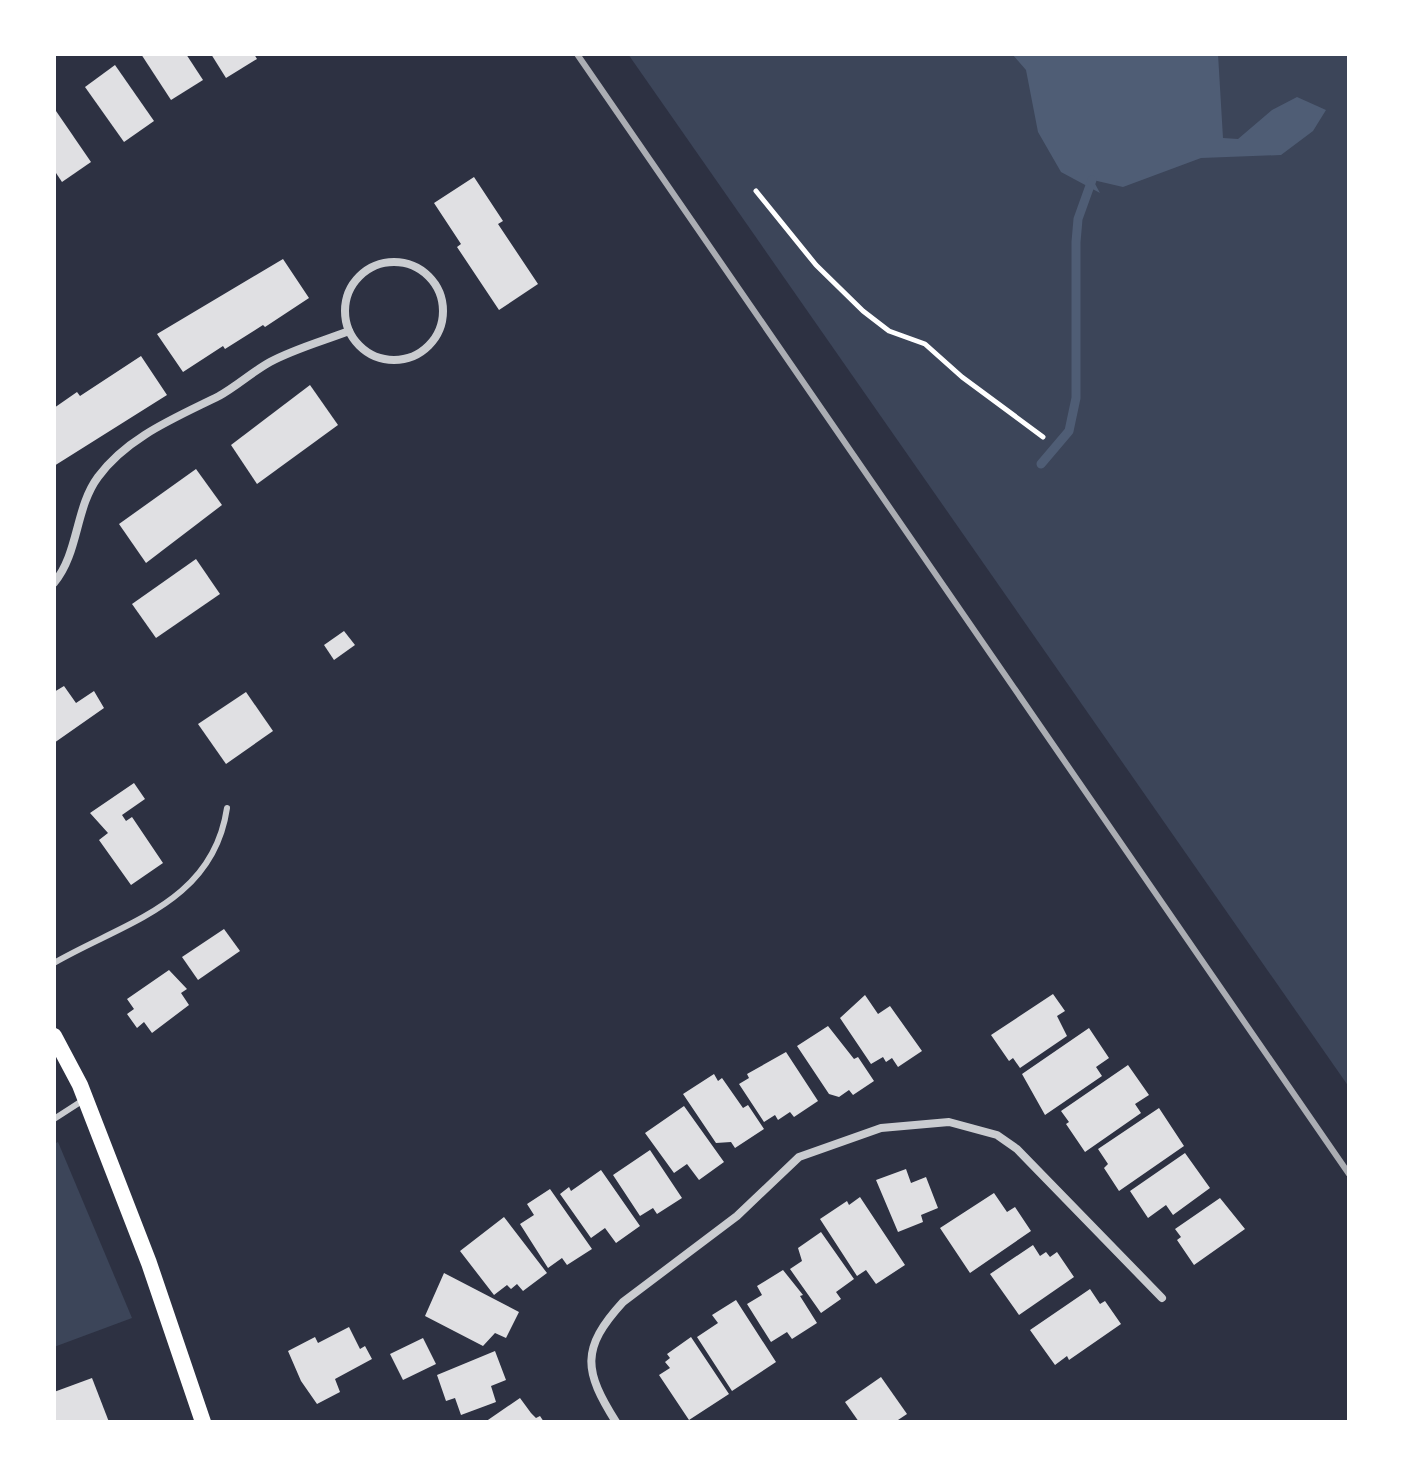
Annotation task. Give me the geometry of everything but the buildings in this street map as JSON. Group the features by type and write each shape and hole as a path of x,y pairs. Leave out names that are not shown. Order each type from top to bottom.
{"main road":[{"path":"54,1036 85,1099 149,1263 203,1422"}],"street":[{"path":"404,263 430,278 439,291 443,307 437,332 421,351 406,358 389,359 373,355 359,345 349,331 346,301 351,287 374,266 404,263"},
{"path":"54,583 74,541 84,503 98,477 121,454 166,422 222,394 270,362 349,331"},
{"path":"616,1422 595,1389 590,1373 593,1345 607,1319 623,1302 737,1216 799,1157 881,1128 949,1122 997,1135 1017,1149 1162,1298"}],"lane":[{"path":"54,963 144,919 178,895 206,868 223,831 227,808"},
{"path":"54,1119 85,1099"}],"path":[{"path":"756,191 816,265 863,311 889,331 925,344 962,377 1043,437"}],"shaded area":[{"path":"628,54 1349,54 1349,1087"},
{"path":"1012,54 1218,54 1223,138 1238,139 1272,110 1297,97 1326,110 1313,131 1281,155 1201,158 1123,187 1093,180 1100,193 1061,172 1038,132 1026,70"},
{"path":"58,1142 132,1318 54,1347 54,1144"}],"waterway":[{"path":"1041,464 1069,431 1076,398 1076,242 1078,219 1092,180"}],"railway":[{"path":"577,54 1349,1174"}]}
